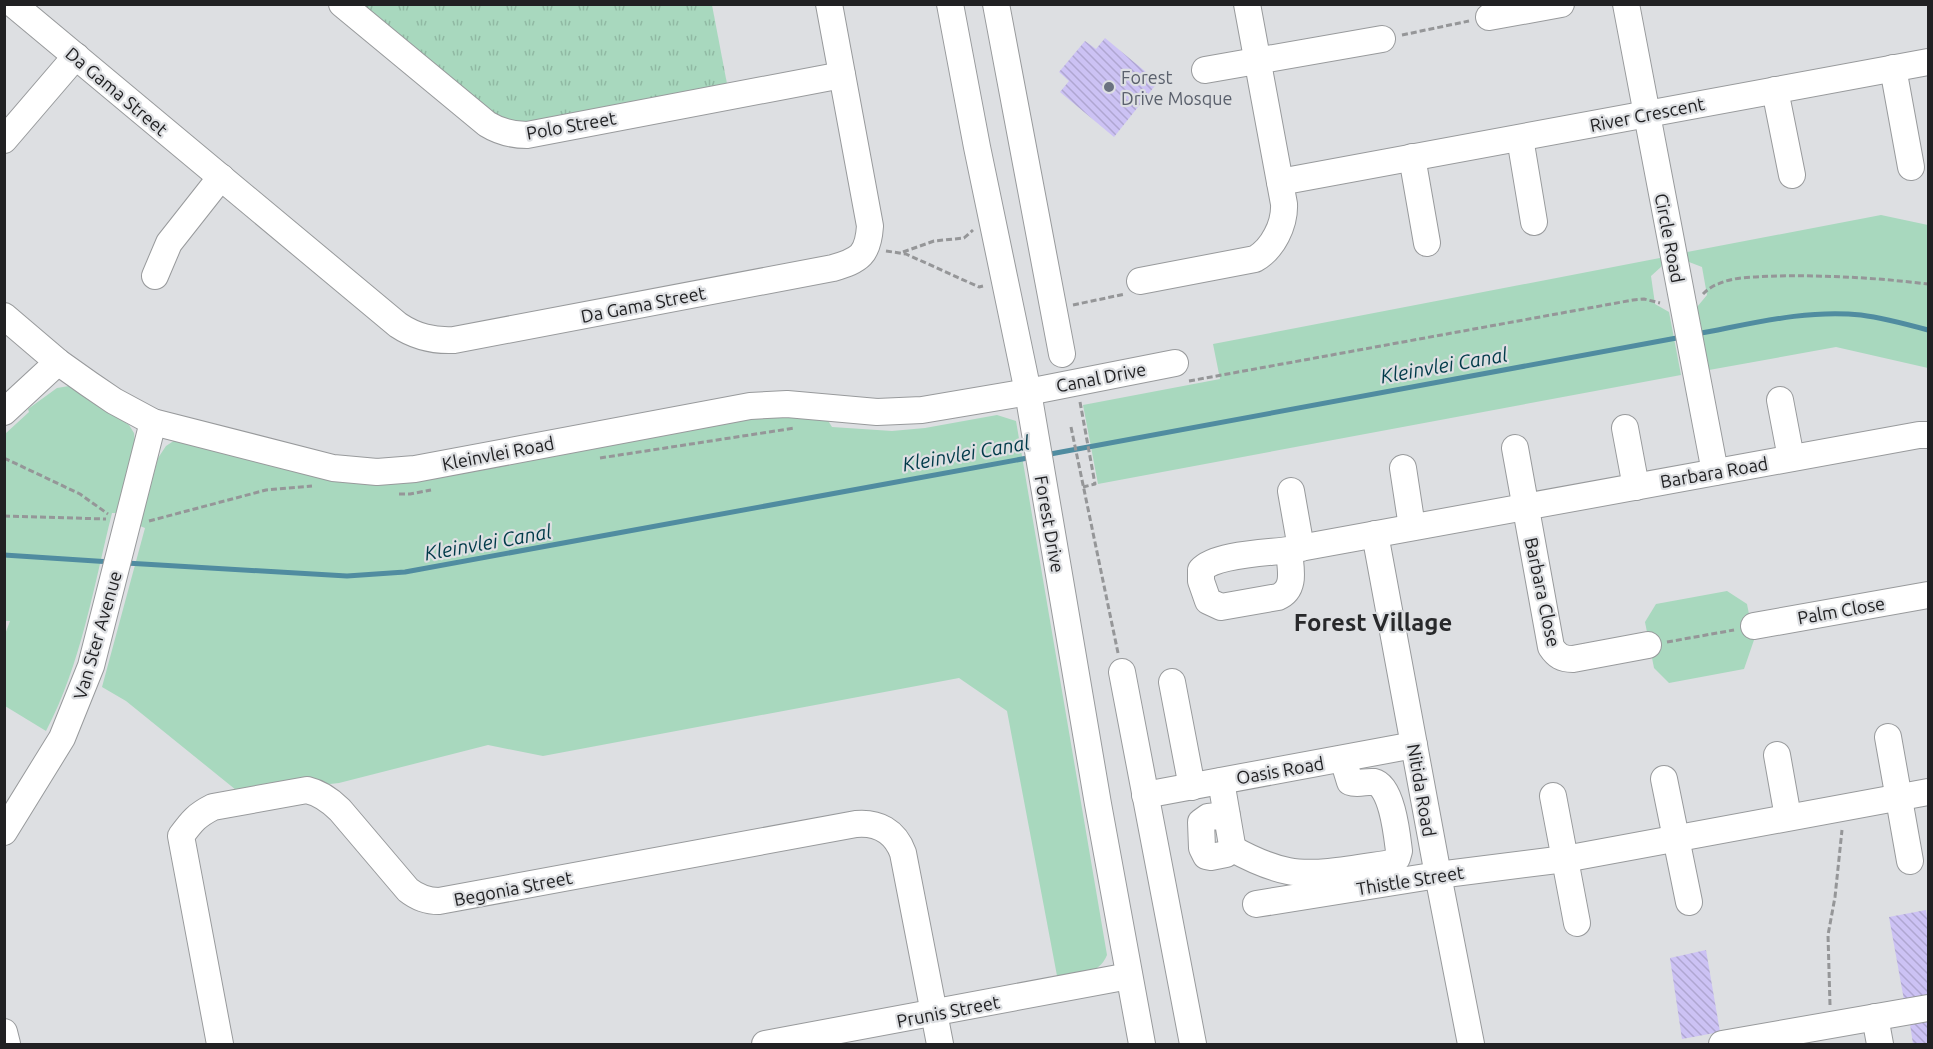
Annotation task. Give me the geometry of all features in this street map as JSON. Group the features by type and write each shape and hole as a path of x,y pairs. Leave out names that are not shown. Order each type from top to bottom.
{"street":[{"name":"Da Gama Street","path":"14,4 398,325 419,336 454,340 833,268 850,263 863,254"},
{"name":"Polo Street","path":"342,4 487,124 505,133 516,135 527,135 842,75"},
{"path":"829,4 870,225 869,241 863,254"},
{"name":"Forest Drive","path":"950,4 1028,392 1094,783 1142,1044"},
{"path":"996,4 1062,354"},
{"path":"1140,281 1259,257 1270,246 1282,221 1284,204 1247,4"},
{"path":"1489,17 1561,4"},
{"name":"Circle Road","path":"1626,4 1715,472"},
{"path":"1205,70 1382,39"},
{"path":"4,140 76,56"},
{"name":"River Crescent","path":"1280,182 1929,62"},
{"path":"1893,68 1911,167"},
{"path":"1775,90 1792,175"},
{"path":"1520,138 1534,222"},
{"path":"1412,157 1427,243"},
{"path":"155,276 169,243 221,177"},
{"name":"Kleinvlei Road","path":"4,316 58,362 114,401 153,422 333,468 377,472 415,469 750,406 787,404 857,411 922,410 1028,392"},
{"path":"4,412 58,362"},
{"name":"Canal Drive","path":"1028,392 1178,373"},
{"name":"Barbara Road","path":"1780,400 1791,458"},
{"name":"Van Ster Avenue","path":"4,832 62,738 91,666 153,422"},
{"name":"Barbara Road","path":"1625,428 1636,486"},
{"name":"Barbara Road","path":"1291,491 1295,549 1929,435"},
{"path":"1515,448 1526,507"},
{"path":"1403,468 1412,527"},
{"name":"Barbara Close","path":"1526,507 1551,647 1556,654 1564,659 1573,659 1648,645"},
{"name":"Nitida Road","path":"1375,534 1471,1044"},
{"name":"Palm Close","path":"1754,626 1929,595"},
{"path":"1122,672 1193,1044"},
{"path":"1172,682 1192,787"},
{"path":"1888,737 1910,861"},
{"name":"Oasis Road","path":"1145,795 1414,745"},
{"path":"1777,755 1788,818"},
{"path":"1221,781 1231,848 1248,857 1288,871 1305,873 1392,863 1400,851 1388,796 1382,787 1375,783 1350,782 1343,759"},
{"path":"1664,778 1689,902"},
{"name":"Begonia Street","path":"220,1044 181,836 193,819 213,807 307,789 316,792 340,810 408,890 431,901 856,824 875,824 892,834 903,853 940,1044"},
{"name":"Thistle Street","path":"1261,862 1263,903 1438,875 1565,859 1929,792"},
{"path":"1553,796 1577,924"},
{"name":"Prunis Street","path":"765,1044 1130,976"},
{"path":"1722,1044 1929,1008"},
{"path":"1875,1017 1880,1044"},
{"path":"4,1032 7,1044"}],"path":[{"path":"1382,39 1489,17"},
{"path":"902,253 934,241 964,238 975,228"},
{"path":"863,254 891,251 902,253 979,287 986,286"},
{"path":"1178,373 1633,300 1655,301 1671,308 1684,306 1696,303 1705,292 1718,284 1755,277 1817,275 1869,277 1929,284"},
{"path":"1054,308 1124,295 1140,281"},
{"path":"1083,487 1095,484 1080,402 1089,400"},
{"path":"1071,427 1122,672"},
{"path":"4,458 80,494 114,519 4,516"},
{"path":"1648,645 1754,626"},
{"path":"1832,1025 1828,935 1835,897 1844,807"}],"green space":[{"path":"353,5 712,5 728,89 522,128 503,125"},
{"path":"1881,215 1928,225 1928,368 1836,347 1709,370 1697,307 1707,295 1702,267 1689,262 1682,253"},
{"path":"1665,257 1661,267 1651,276 1655,304 1669,312 1681,375 1098,484 1083,405 1220,379 1213,344"},
{"path":"69,386 129,425 134,433 135,443 119,513 112,513 78,652 46,731 5,706 4,637 10,621 4,621 5,434 29,412 28,409 57,388"},
{"path":"997,415 1016,421 1107,955 1093,971 1079,976 1058,981 1007,711 959,678 543,756 488,745 339,783 241,794 126,701 102,687 145,528 140,526 158,458 166,446 175,440 312,475 759,417 793,416 827,419 832,427 892,431 925,428"},
{"path":"1727,591 1747,604 1754,640 1744,669 1669,683 1654,668 1645,622 1656,604"}],"building":[{"name":"Forest Drive Mosque","path":"1105,38 1158,82 1114,137 1060,92 1069,81 1059,72 1085,41 1096,49"},
{"path":"1926,910 1928,996 1904,1000 1889,917"},
{"path":"1706,950 1720,1032 1682,1039 1670,958"},
{"path":"1928,1022 1928,1044 1913,1044 1910,1024"}],"waterway":[{"name":"Kleinvlei Canal","path":"1697,334 1779,318 1820,314 1870,316 1928,330"},
{"name":"Kleinvlei Canal","path":"1045,455 1682,337"},
{"name":"Kleinvlei Canal","path":"126,563 347,576 405,572 1033,457"},
{"name":"Kleinvlei Canal","path":"4,555 111,562"}],"place":[{"name":"Forest Drive Mosque","path":"1109,87"}],"district":[{"name":"Forest Village","path":"1373,622"}]}
